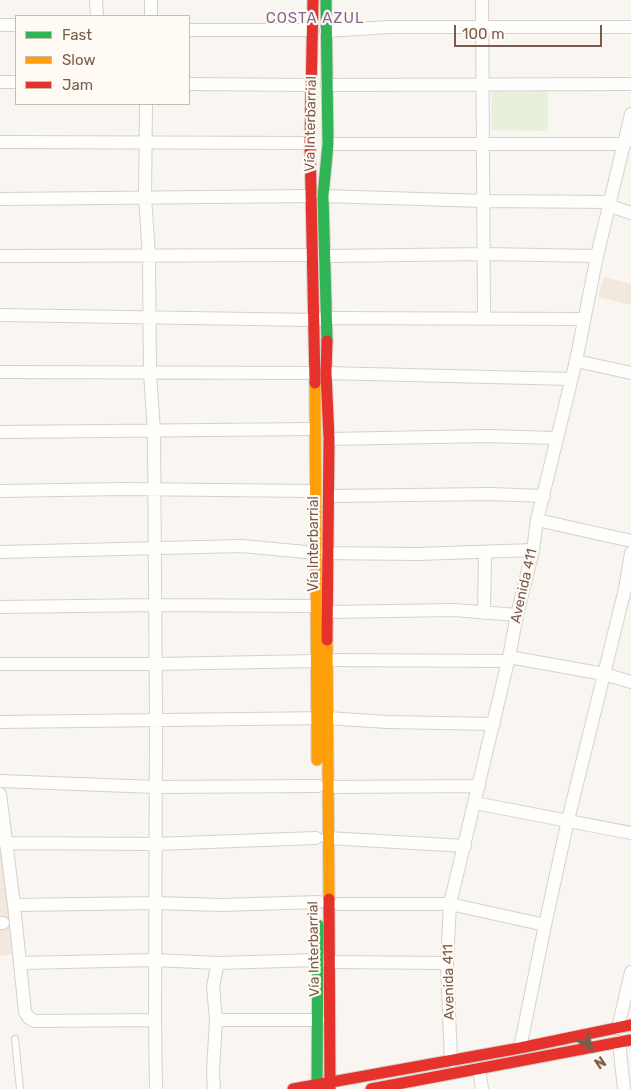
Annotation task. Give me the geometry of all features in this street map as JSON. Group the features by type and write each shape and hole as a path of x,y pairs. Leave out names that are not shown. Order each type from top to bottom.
{"main road":[{"name":"Vía Interbarrial","path":"312,0 310,143 326,256 321,319 320,373 314,429 316,606 321,660 323,786 319,838 330,1085"},
{"name":"Vía Interbarrial","path":"321,319 312,256 317,196 328,144 326,0"},
{"name":"Vía Interbarrial","path":"320,373 330,439 328,612 321,660"},
{"name":"Vía Interbarrial","path":"317,812 323,786"},
{"name":"Vía Interbarrial","path":"317,866 324,961 318,1020 317,1087"},
{"path":"293,1089 330,1085 631,1025"},
{"path":"372,1089 625,1041"}],"street":[{"path":"96,0 97,15"},
{"path":"151,0 151,15"},
{"path":"482,0 484,318"},
{"path":"0,25 15,25"},
{"path":"326,31 390,27 631,26"},
{"path":"190,30 311,30"},
{"path":"0,82 15,82"},
{"path":"190,84 311,85"},
{"path":"327,85 631,84"},
{"path":"146,105 145,198 149,255 150,374 154,430 156,1089"},
{"name":"Avenida 411","path":"451,1061 447,963 450,904 509,659 517,615 533,550 537,520 576,361 597,256 629,130 631,114"},
{"path":"0,142 310,143"},
{"path":"328,144 625,144"},
{"path":"0,199 317,196 610,204 631,212"},
{"path":"326,256 485,254 597,256"},
{"path":"0,256 312,256"},
{"path":"0,315 150,318 584,319"},
{"path":"576,361 631,373"},
{"path":"0,372 150,374 320,373 571,380"},
{"path":"0,432 314,429"},
{"path":"330,439 488,436 556,438"},
{"path":"0,490 315,491"},
{"path":"329,496 490,494 544,496"},
{"path":"537,520 631,541"},
{"path":"0,552 242,546 316,553 418,554 533,550"},
{"path":"484,612 485,552"},
{"path":"520,1048 568,820 604,674 631,553"},
{"path":"0,607 155,605 316,606"},
{"path":"328,612 454,610 517,615"},
{"path":"0,664 156,664 321,660 509,659 604,674 631,682"},
{"path":"0,722 322,718 387,722 494,724"},
{"path":"0,781 155,787 479,786"},
{"path":"0,794 21,962 25,1012 29,1018 34,1021 155,1020"},
{"path":"475,803 631,833"},
{"path":"5,842 156,844 319,838 464,846"},
{"path":"14,905 156,903 221,905 319,902"},
{"path":"339,904 450,904 545,925"},
{"path":"21,962 155,960 218,963 324,961 447,963"},
{"path":"214,1089 216,1020 213,986 218,963"},
{"path":"618,1028 631,972"},
{"path":"216,1020 318,1020"},
{"path":"624,1089 625,1041"},
{"path":"479,1069 482,1089"}],"lane":[{"path":"15,1039 20,1089"}],"shaded area":[{"path":"604,277 631,284 631,305 598,297"},
{"path":"0,836 14,954 0,956"}],"green space":[{"path":"492,91 548,91 548,131 491,130"}],"traffic: fast":[{"path":"326,0 328,144 323,196 327,341"},
{"path":"317,1089 318,925"}],"traffic: slow":[{"path":"315,383 317,760"},
{"path":"327,640 329,899"}],"traffic: jam":[{"path":"313,0 310,143 315,383"},
{"path":"327,341 326,373 329,439 327,640"},
{"path":"329,899 330,1089"},
{"path":"293,1089 520,1048 631,1025"},
{"path":"371,1089 631,1040"}],"district":[{"name":"COSTA AZUL","path":"315,19"}]}
